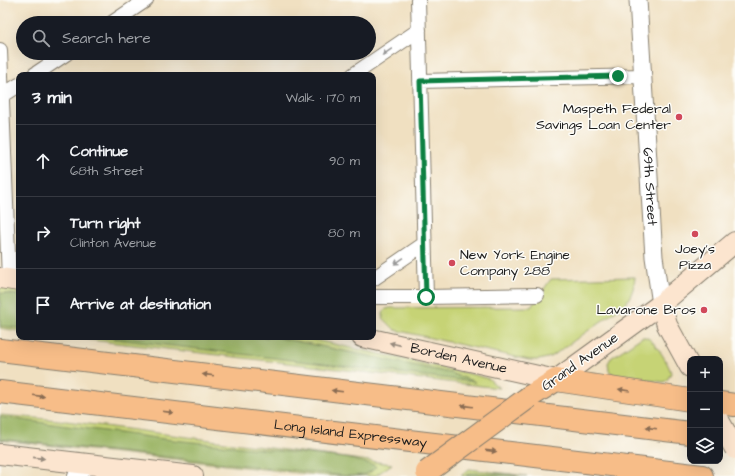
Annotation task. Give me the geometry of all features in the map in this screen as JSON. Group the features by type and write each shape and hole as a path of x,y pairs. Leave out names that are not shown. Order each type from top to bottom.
{"main road":[{"name":"Grand Avenue","path":"424,474 661,304 735,242"},
{"name":"69th Street","path":"661,304 667,325 687,362"},
{"name":"Borden Avenue","path":"376,340 556,380"},
{"path":"0,350 687,433"},
{"path":"556,380 687,400"},
{"name":"Long Island Expressway","path":"0,392 702,476"},
{"path":"723,403 735,405"},
{"path":"723,427 735,449"},
{"path":"723,436 735,438"},
{"path":"0,454 193,476"}],"street":[{"path":"122,16 146,0"},
{"path":"418,0 426,297"},
{"name":"69th Street","path":"638,0 654,257 661,304"},
{"path":"376,59 419,30"},
{"path":"0,50 9,279"},
{"path":"38,72 56,60"},
{"path":"357,72 375,60"},
{"path":"420,81 643,76"},
{"path":"1,97 16,87"},
{"path":"376,276 424,244"},
{"path":"376,297 537,295"},
{"path":"75,476 94,464"}],"green space":[{"path":"635,277 632,293 623,306 551,357 539,360 529,360 395,330 383,318 383,312 390,308 531,307 551,279"},
{"path":"0,287 16,289 16,331 0,328"},
{"path":"0,293 16,295 16,328 0,326"},
{"path":"642,337 650,339 668,364 671,373 664,382 616,376 609,371 608,363 611,358"},
{"path":"91,340 316,340 471,374 489,379 499,388"},
{"path":"123,340 291,340 451,373 475,382"},
{"path":"0,415 58,420 392,464 375,476 326,476 0,440"},
{"path":"0,417 164,439 346,458 374,465 376,467 363,475 346,476 0,439"},
{"path":"469,469 527,476 461,476"},
{"path":"470,473 510,474 517,476 466,476"}],"place":[{"name":"Maspeth Federal Savings Loan Center","path":"679,117"},
{"name":"Joey's Pizza","path":"695,234"},
{"name":"New York Engine Company 288","path":"452,263"},
{"name":"Lavarone Bros","path":"704,310"}],"route":[{"path":"426,297 420,81 618,76"}]}
